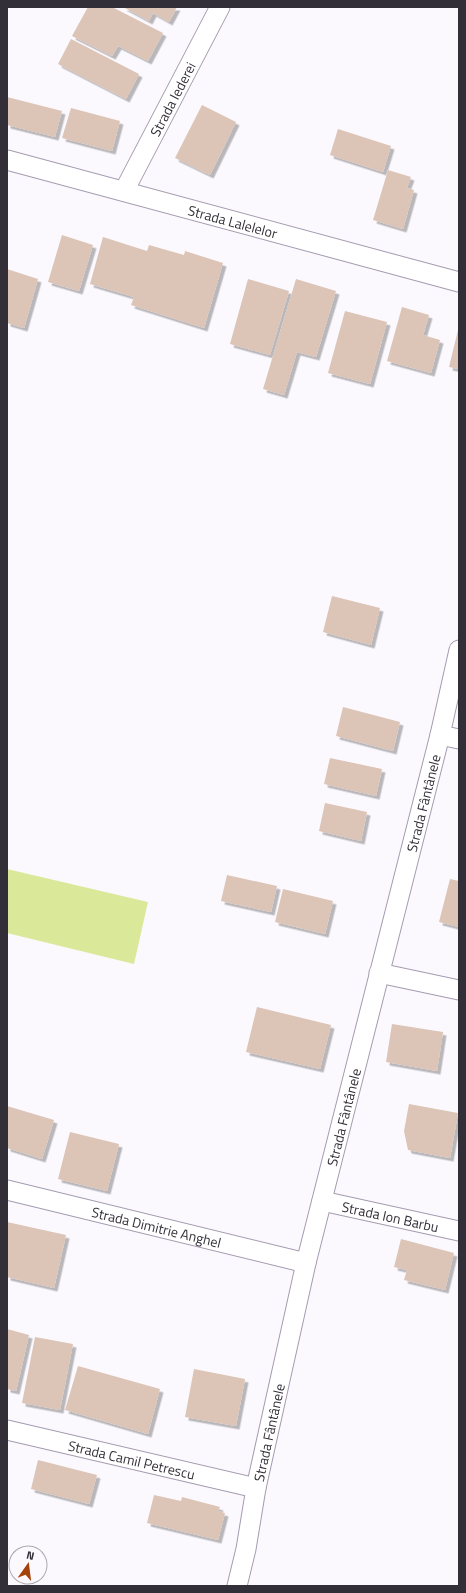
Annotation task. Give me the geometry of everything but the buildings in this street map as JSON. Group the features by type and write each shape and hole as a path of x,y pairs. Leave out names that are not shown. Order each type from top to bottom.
{"street":[{"name":"Strada Iederei","path":"124,192 220,7"},
{"name":"Strada Lalelelor","path":"7,160 459,282"},
{"name":"Strada Fântânele","path":"237,1586 246,1549 256,1488 306,1263 440,735 459,650"},
{"path":"440,735 459,739"},
{"path":"379,973 459,990"},
{"name":"Strada Dimitrie Anghel","path":"7,1190 306,1263"},
{"name":"Strada Ion Barbu","path":"322,1201 459,1231"},
{"name":"Strada Camil Petrescu","path":"7,1430 256,1488"}],"green space":[{"path":"7,869 148,902 134,964 7,933"}]}
